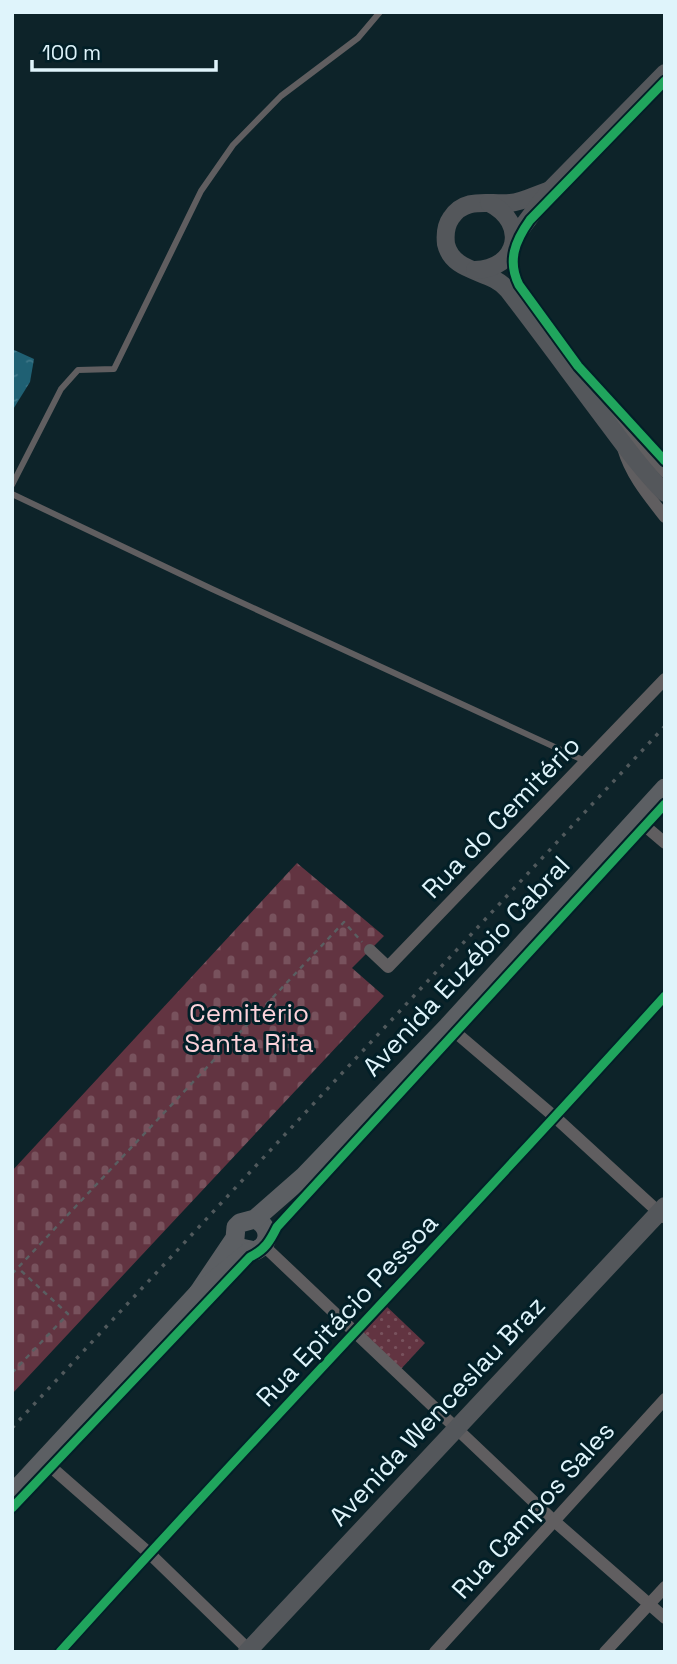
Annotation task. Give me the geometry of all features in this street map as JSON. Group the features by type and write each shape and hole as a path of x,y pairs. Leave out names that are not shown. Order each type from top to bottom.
{"main road":[{"name":"Avenida Euzébio Cabral","path":"12,1494 198,1293 259,1237 303,1177 448,1026 638,820 663,789"},
{"name":"Avenida Euzébio Cabral","path":"198,1293 234,1238 236,1227 240,1223 259,1237"},
{"path":"234,1238 240,1247 259,1237"}],"street":[{"path":"475,270 497,266 506,258 513,243 550,190 665,73"},
{"path":"550,190 512,203 467,204 450,218 445,240 448,250 464,267 505,286 621,441 665,493"},
{"path":"489,204 499,208 507,216 513,243 505,272 505,286"},
{"path":"576,381 606,408 665,472"},
{"path":"621,441 629,467 665,517"},
{"name":"Rua do Cemitério","path":"370,950 388,967 665,679"},
{"path":"638,820 665,843"},
{"name":"Rua Epitácio Pessoa","path":"60,1652 354,1332 556,1118 665,996"},
{"path":"448,1026 663,1212"},
{"name":"Avenida Wenceslau Braz","path":"249,1651 663,1212"},
{"path":"259,1237 354,1332 553,1520 665,1618"},
{"name":"Rua Campos Sales","path":"435,1652 665,1399"},
{"path":"43,1460 149,1553 249,1651"},
{"path":"605,1652 665,1587"}],"lane":[{"path":"12,485 61,389 78,370 114,369 201,191 233,145 281,96 358,38 380,12"},
{"path":"12,494 586,761"}],"path":[{"path":"12,1275 344,922 370,950"},
{"path":"12,1373 68,1314 18,1268"}],"green space":[{"name":"Cemitério Santa Rita","path":"297,863 384,936 352,968 384,996 12,1394 12,1171"},
{"path":"384,1304 425,1343 401,1369 359,1331"}],"water":[{"path":"12,349 34,359 30,382 12,411"}],"railway":[{"path":"12,1428 665,726"}],"cycle path":[{"path":"665,81 530,220 520,236 513,259 519,285 578,366 665,461"},
{"path":"12,1508 250,1257 263,1248 277,1227 665,804"},
{"path":"60,1652 665,996"}]}
